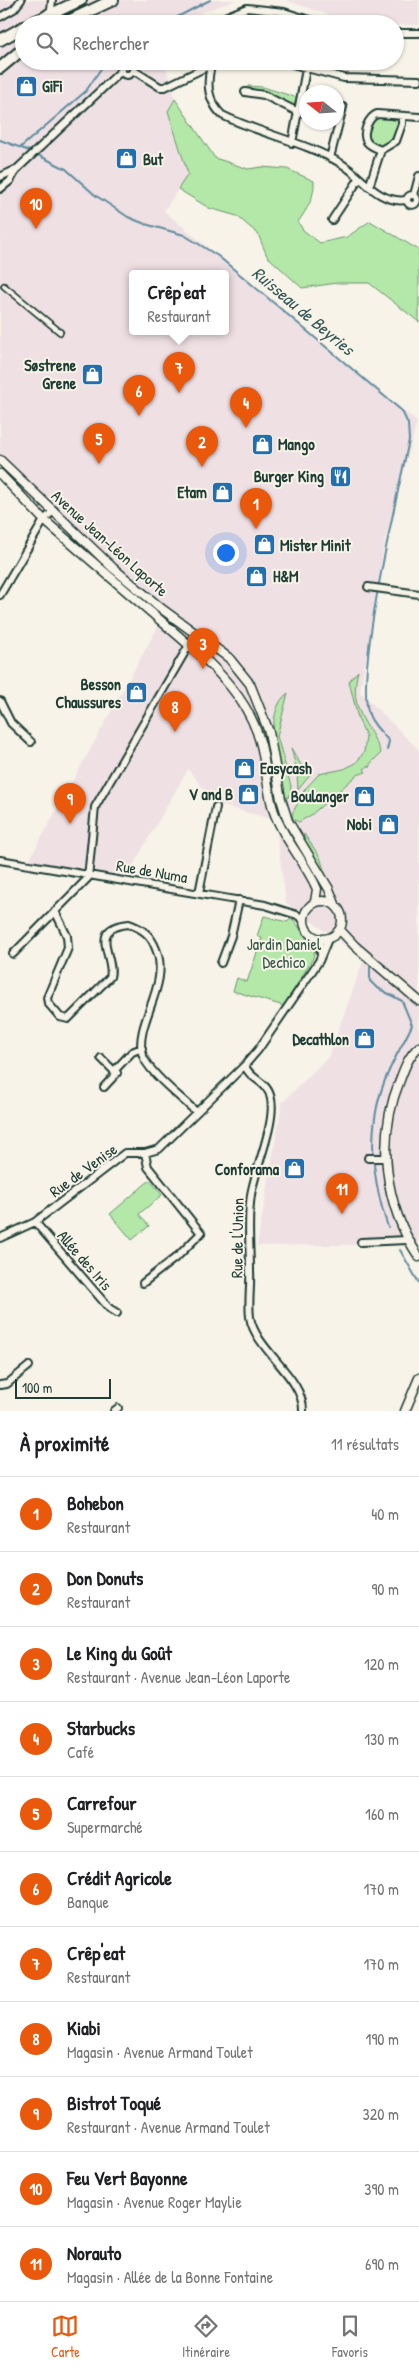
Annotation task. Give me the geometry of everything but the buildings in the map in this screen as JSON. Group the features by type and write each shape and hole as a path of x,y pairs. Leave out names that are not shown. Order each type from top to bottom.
{"main road":[{"path":"47,15 81,0"},
{"path":"77,15 96,0"},
{"path":"79,15 113,0"},
{"path":"0,40 15,32"},
{"path":"0,61 15,52"},
{"path":"0,68 15,55"}],"street":[{"path":"0,18 14,9 21,0"},
{"path":"46,15 50,10 52,0"},
{"path":"230,15 247,8 284,12 294,15"},
{"path":"404,33 419,33"},
{"path":"0,189 8,184 17,169 26,160 121,70"},
{"path":"138,70 160,87 201,70"},
{"path":"211,70 209,83 211,102 222,115 330,158 349,168 369,188 389,198 406,200 410,205 417,205 417,199 414,195 419,176"},
{"path":"292,143 306,70"},
{"path":"310,70 344,78 419,80"},
{"path":"245,92 264,95 298,112"},
{"path":"381,150 368,144 366,140 368,122 372,116 378,114 419,117"},
{"path":"369,188 381,150 396,141 402,124 402,116"},
{"path":"330,158 337,130"},
{"path":"0,177 17,169"},
{"path":"332,220 359,179"},
{"path":"406,200 409,195 414,195"},
{"path":"4,286 60,332"},
{"name":"Avenue Jean-Léon Laporte","path":"0,460 119,573 162,609 229,658 253,689 269,732 284,810 294,831 329,889 335,904"},
{"name":"Avenue Jean-Léon Laporte","path":"0,474 44,520 190,646 226,680 245,705 261,744 273,808 285,836 314,881 317,889 315,902"},
{"path":"0,595 44,520 54,510"},
{"path":"368,587 419,594"},
{"path":"13,954 90,875 95,806 196,633"},
{"path":"0,702 11,723 32,742"},
{"path":"200,893 216,808"},
{"name":"Rue de Numa","path":"0,860 239,900 302,916"},
{"path":"221,963 231,936 239,900"},
{"path":"244,1065 258,1050 331,938 340,930 343,919 342,913 335,904 325,900 315,902 302,916 309,934 319,939 331,938 355,946"},
{"path":"55,911 67,936 68,948 47,998 48,1003 63,1018 72,1016 110,977 111,969 104,944 116,927 130,924 149,935 159,955 161,970 142,1048 148,1065 196,1112"},
{"path":"340,930 355,946 419,1001"},
{"path":"319,939 321,956"},
{"path":"419,1047 410,1057 393,1101 382,1158 392,1199 407,1240 419,1257"},
{"path":"114,1071 132,1052 142,1048"},
{"path":"101,1058 117,1073 104,1087"},
{"name":"Rue de Venise","path":"0,1238 35,1222 125,1153 145,1153 158,1149 244,1065"},
{"name":"Rue de l'Union","path":"244,1065 268,1089 272,1103 251,1196 250,1317 257,1334 299,1394 304,1411"},
{"path":"143,1283 179,1255 201,1233 148,1167 145,1153"},
{"path":"368,1158 382,1158"},
{"name":"Allée des Iris","path":"35,1222 109,1308 117,1313"},
{"path":"361,1242 407,1240"},
{"path":"0,1385 7,1384 29,1366"},
{"path":"405,1411 419,1378"}],"shaded area":[{"path":"0,0 236,0 194,15 15,15 15,70 167,70 175,99 168,111 188,174 164,211 417,422 385,540 360,692 419,750 419,1253 398,1244 257,1246 282,1103 329,1056 364,959 286,903 275,820 216,804 188,769 127,876 29,860 159,625 38,521 0,482"},
{"path":"285,0 419,0 419,25 404,25 404,15 329,15"}],"green space":[{"path":"248,86 263,87 298,98 297,107 249,91"},
{"path":"175,99 215,158 248,169 262,167 287,169 314,181 312,198 298,222 303,230 320,243 347,237 370,221 419,250 419,322 369,283 337,283 302,288 267,256 258,234 237,216 209,208 178,189 188,174 168,111"},
{"path":"379,117 399,121 394,140 381,148 370,143 367,132 371,119"},
{"path":"358,671 356,684 357,706 381,753 370,764 370,768 368,766 364,769 366,772 357,775 311,815 299,822 293,819 292,814 305,789 319,774 344,769 356,763 364,752 366,736 358,718 349,681"},
{"path":"288,693 277,736 291,786 290,796 286,798 276,758 274,727 275,713 280,702"},
{"path":"291,748 301,765 310,772 310,775 298,790 297,771"},
{"path":"304,834 320,857 326,876 303,839"},
{"name":"Jardin Daniel Dechico","path":"264,916 287,922 291,919 294,920 315,950 313,958 284,1006 233,991 237,978 247,982 262,938 257,936"},
{"path":"150,1180 162,1195 139,1214 149,1226 132,1240 110,1214"}],"waterway":[{"path":"181,15 210,0"},
{"path":"21,147 86,91 100,70"},
{"name":"Ruisseau de Beyries","path":"0,140 32,152"},
{"name":"Ruisseau de Beyries","path":"36,154 66,169 95,195 128,217 184,235 218,256 402,411 408,424 409,440 379,583 367,665 366,697 370,717 376,727 389,741 387,750"},
{"path":"370,967 370,981 376,987 402,1001 412,1025 391,1067 376,1111 373,1150 378,1189 388,1227"},
{"path":"400,1250 419,1283"}],"place":[{"name":"GiFi","path":"26,86"},
{"name":"But","path":"127,159"},
{"name":"Feu Vert Bayonne","path":"36,229"},
{"name":"Søstrene Grene","path":"92,374"},
{"name":"Crêp'eat","path":"179,393"},
{"name":"Crédit Agricole","path":"139,416"},
{"name":"Starbucks","path":"246,428"},
{"name":"Mango","path":"262,444"},
{"name":"Carrefour","path":"99,464"},
{"name":"Don Donuts","path":"202,467"},
{"name":"Burger King","path":"340,476"},
{"name":"Etam","path":"223,492"},
{"name":"Bohebon","path":"256,529"},
{"name":"Mister Minit","path":"264,545"},
{"name":"H&M","path":"257,576"},
{"name":"Le King du Goût","path":"203,669"},
{"name":"Besson Chaussures","path":"137,693"},
{"name":"Kiabi","path":"175,732"},
{"name":"Easycash","path":"244,768"},
{"name":"V and B","path":"249,794"},
{"name":"Boulanger","path":"365,796"},
{"name":"Bistrot Toqué","path":"70,824"},
{"name":"Nobi","path":"388,824"},
{"name":"Decathlon","path":"365,1039"},
{"name":"Conforama","path":"295,1169"},
{"name":"Norauto","path":"342,1214"}]}
